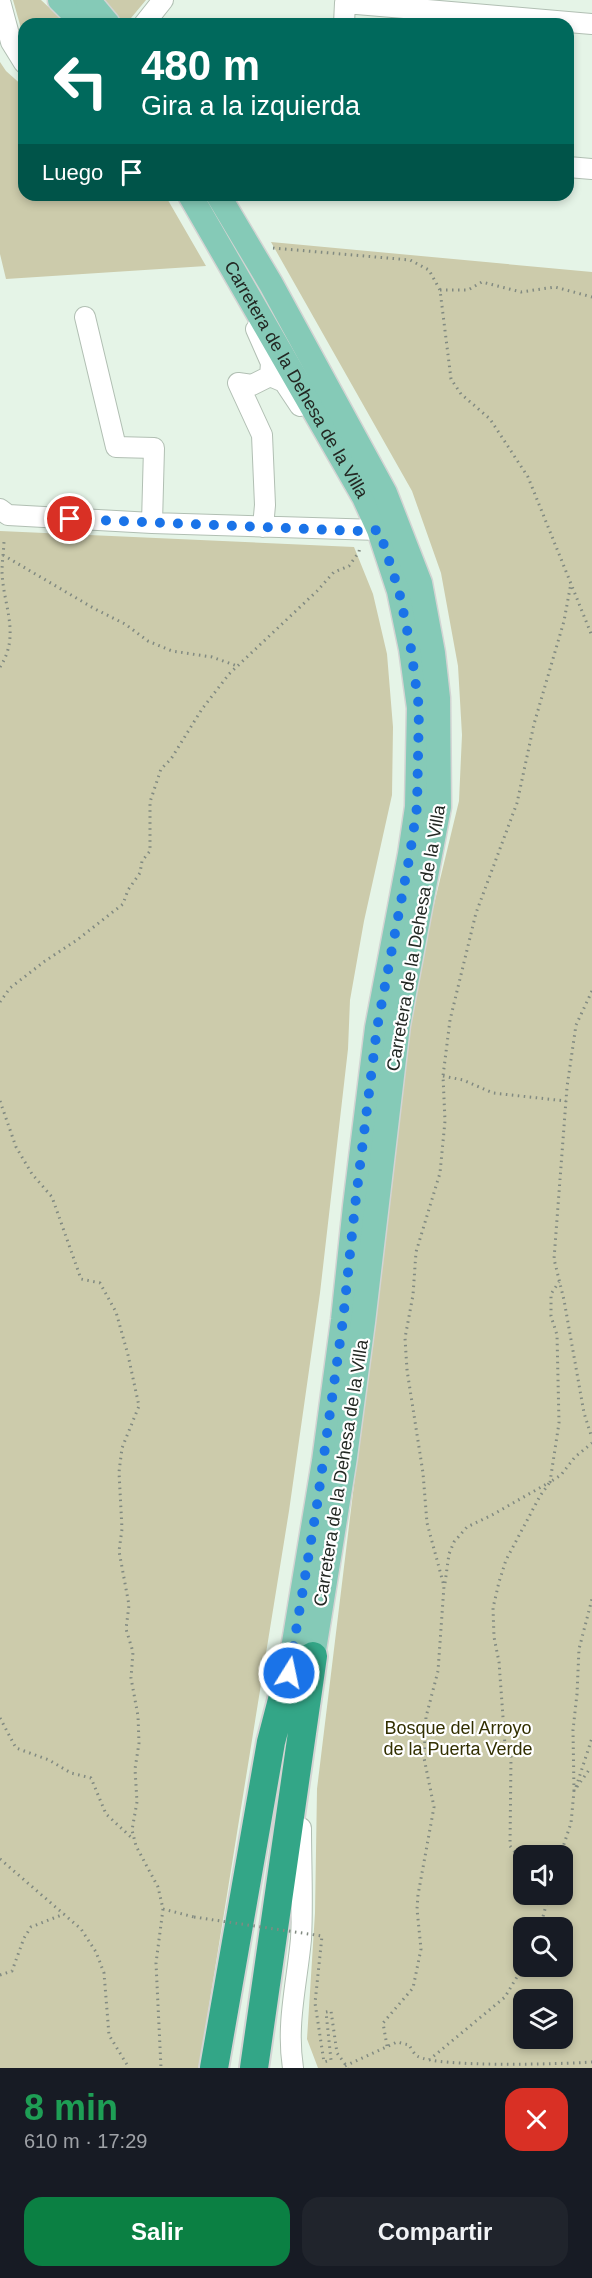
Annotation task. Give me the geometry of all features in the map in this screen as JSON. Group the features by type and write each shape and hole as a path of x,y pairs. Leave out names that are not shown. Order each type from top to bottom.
{"highway":[{"path":"267,2068 312,1745 313,1656"},
{"path":"254,2068 313,1656"},
{"path":"214,2068 271,1742 289,1673"},
{"path":"234,2068 289,1673"}],"main road":[{"path":"60,0 78,18"},
{"path":"88,0 103,18"},
{"name":"Carretera de la Dehesa de la Villa","path":"193,201 364,497 370,537 399,591 411,649 419,708 417,807 377,1028 343,1320 322,1472 289,1673"},
{"name":"Carretera de la Dehesa de la Villa","path":"222,201 271,284 385,493 420,583 433,653 438,698 439,807 398,1025 362,1333 313,1656"}],"street":[{"path":"148,18 162,0"},
{"path":"0,2 11,42 18,53"},
{"path":"344,18 345,3 525,18"},
{"path":"574,22 592,24"},
{"path":"574,168 592,169"},
{"path":"223,253 271,363 270,376"},
{"path":"85,317 116,447 154,448 152,523"},
{"path":"263,528 265,504 262,435 238,383 252,385 270,376 284,382 364,497"},
{"path":"0,509 8,515 263,528 370,537"},
{"path":"293,2068 290,2024 301,1936 301,1828"}],"path":[{"path":"271,248 410,260 429,270 440,290 451,379 461,394 490,419 528,477 592,636"},
{"path":"440,290 468,290 482,282 521,292 555,288 592,297"},
{"path":"0,1002 10,988 123,904 128,890 140,873 142,861 150,851 150,802 161,769 171,759 202,709 237,666 317,591 334,572 349,566 370,537"},
{"path":"0,667 7,657 11,621 2,573 4,539"},
{"path":"3,555 125,624 148,641 172,651 212,657 237,666"},
{"path":"444,1586 427,1523 423,1473 407,1370 405,1338 413,1295 416,1252 440,1173 445,1122 443,1076 450,1020 476,913 517,803 534,724 564,621 571,583"},
{"path":"387,2046 383,2023 413,1988 421,1949 418,1895 434,1807 424,1758 426,1717 438,1671 444,1586 449,1554 454,1542 467,1527 561,1475 575,1456 592,1440 584,1413 554,1259 566,1101 576,1025 592,991"},
{"path":"443,1076 463,1080 494,1093 566,1101"},
{"path":"0,1101 16,1147 32,1174 52,1197 81,1280 100,1283 116,1312 139,1406 122,1448 119,1473 122,1528 118,1551 129,1605 126,1629 133,1652 131,1678 138,1716 139,1743 135,1769 137,1802 132,1830 135,1841 158,1887 164,1909 156,1963 161,2068"},
{"path":"513,1850 510,1846 511,1756 505,1745 499,1662 494,1637 494,1608 506,1560 521,1528 550,1482 559,1423 557,1335 551,1316 551,1294 560,1281"},
{"path":"564,1845 572,1822 573,1730 578,1694 579,1649 592,1599"},
{"path":"0,1718 16,1748 49,1760 71,1773 91,1778 106,1814 135,1841"},
{"path":"574,1791 592,1738"},
{"path":"574,1791 589,1770 592,1770"},
{"path":"0,1859 81,1929 96,1952 104,1973 109,2035 129,2068"},
{"path":"164,1909 194,1917 321,1936 315,2003 324,2062 331,2060 326,2012 331,2011 337,2053 347,2067 397,2042 409,2045 417,2056 429,2060 537,2065 592,2062"},
{"path":"0,1975 12,1971 24,1938 31,1927 64,1914"},
{"path":"429,2060 505,1997 517,1977"}],"green space":[{"path":"13,0 41,0 60,18 18,18"},
{"path":"104,0 146,0 131,18 118,18"},
{"path":"0,62 18,82 18,201 168,201 206,266 6,279 0,254"},
{"name":"Bosque del Arroyo de la Puerta Verde","path":"271,242 592,272 592,2068 318,2068 307,2039 315,1913 317,1789 415,983 459,801 462,735 458,666 441,573 412,491"},
{"path":"0,531 354,547 373,594 387,654 393,727 392,795 364,921 350,1000 348,1049 320,1293 289,1511 199,2068 0,2068"}],"route":[{"path":"70,519 355,531 379,530 399,591 411,649 419,708 417,807 377,1028 324,1461 289,1673"}]}
